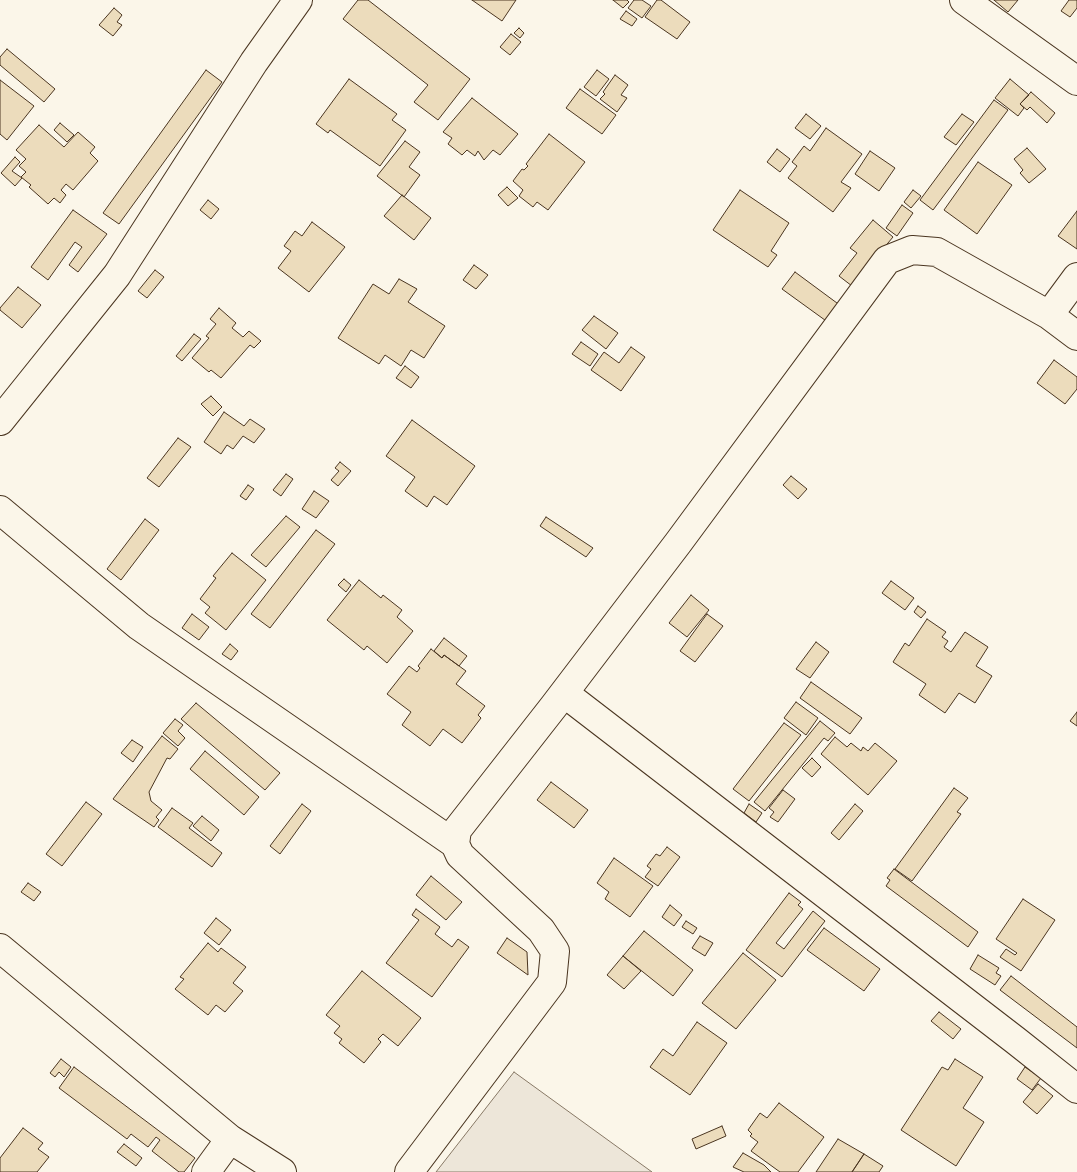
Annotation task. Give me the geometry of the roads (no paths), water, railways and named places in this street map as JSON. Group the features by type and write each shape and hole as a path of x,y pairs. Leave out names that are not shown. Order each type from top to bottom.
{"street":[{"path":"0,421 117,275 254,62 298,0"},
{"path":"964,0 1077,81"},
{"path":"455,844 457,830 678,543 887,260 912,250 937,252 1049,315 1077,336"},
{"path":"1049,315 1077,277"},
{"path":"0,510 139,626 455,844 460,855 541,930 555,951 552,982 408,1172"},
{"path":"564,693 1077,1089"},
{"path":"0,948 230,1139 282,1172"},
{"path":"206,1172 230,1139"}]}
